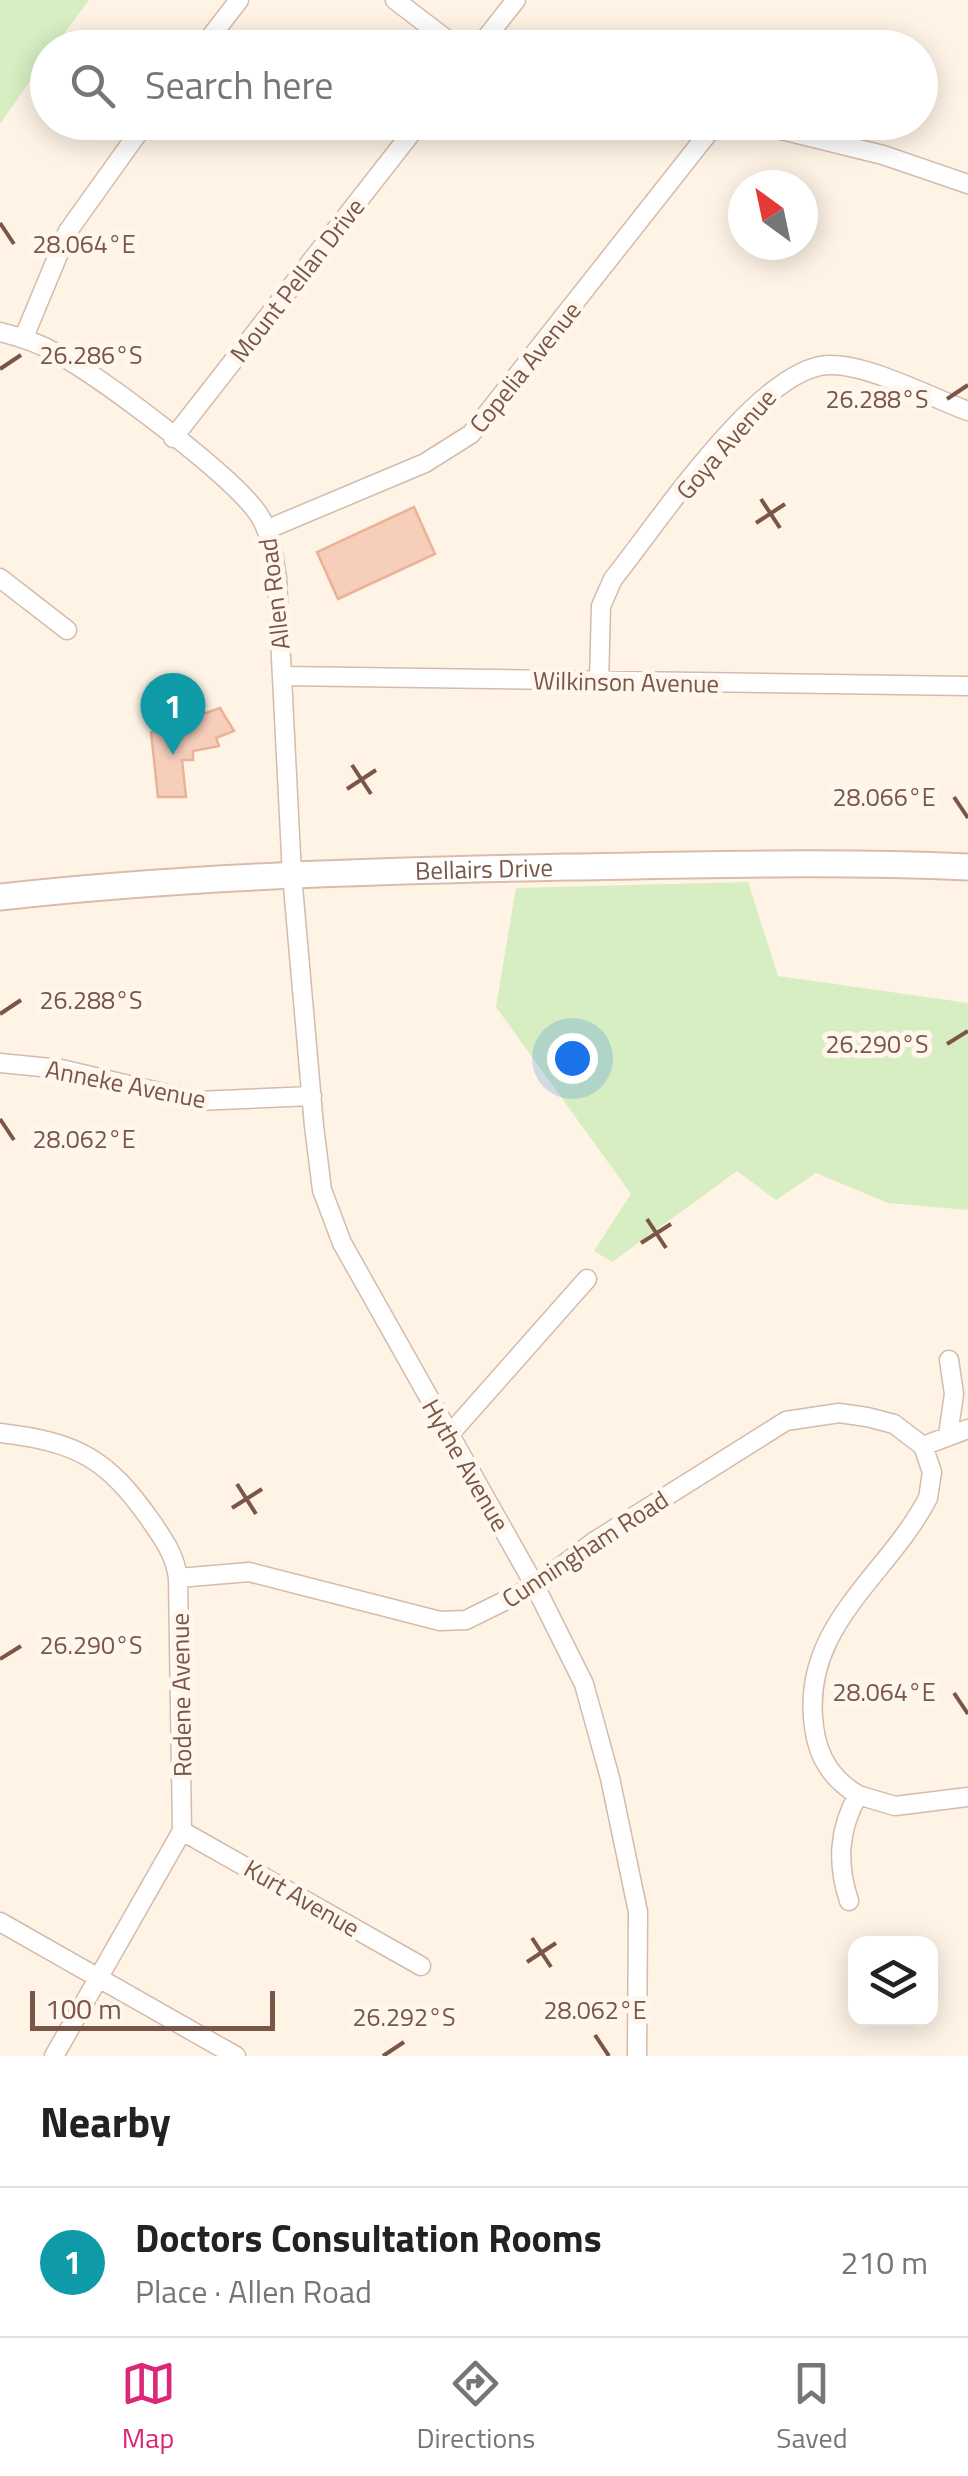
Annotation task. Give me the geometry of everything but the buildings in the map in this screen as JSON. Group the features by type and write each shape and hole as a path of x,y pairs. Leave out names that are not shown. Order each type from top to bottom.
{"street":[{"path":"216,30 239,0"},
{"path":"394,0 434,30"},
{"path":"492,30 516,0"},
{"path":"24,337 68,232 133,140"},
{"name":"Mount Pellan Drive","path":"174,438 406,140"},
{"name":"Copelia Avenue","path":"268,529 426,464 471,434 703,140"},
{"path":"823,140 884,155 968,184"},
{"name":"Allen Road","path":"0,332 24,337 62,356 174,438 240,494 268,529 277,578 292,875"},
{"name":"Goya Avenue","path":"599,682 605,593 740,421 779,382 816,366 846,366 968,411"},
{"path":"0,578 66,630"},
{"name":"Wilkinson Avenue","path":"283,676 968,686"},
{"name":"Bellairs Drive","path":"0,897 118,884 292,875 754,864 968,867"},
{"name":"Hythe Avenue","path":"292,875 322,1190 335,1231 535,1586 584,1684 632,1873 639,1942 637,2056"},
{"name":"Anneke Avenue","path":"0,1063 61,1069 196,1100 312,1096"},
{"path":"450,1434 586,1279"},
{"path":"948,1435 954,1394 950,1360"},
{"name":"Cunningham Road","path":"178,1578 249,1572 440,1621 483,1614 535,1586 595,1541 786,1421 839,1413 867,1417 894,1424 923,1446"},
{"path":"968,1429 923,1446 932,1472 928,1498 830,1632 813,1689 814,1725 823,1761 840,1783 858,1796 895,1806 968,1798"},
{"name":"Rodene Avenue","path":"0,1433 45,1441 108,1466 167,1545 178,1578 182,1832"},
{"path":"848,1901 842,1879 842,1834 858,1796"},
{"path":"54,2056 182,1832"},
{"name":"Kurt Avenue","path":"182,1832 420,1966"},
{"path":"0,1922 236,2056"}],"green space":[{"path":"0,0 89,0 67,30 30,30 30,81 0,124"},
{"path":"748,882 778,976 968,1003 968,1210 888,1203 816,1173 776,1200 737,1171 612,1262 594,1251 631,1194 496,1007 516,888"}],"place":[{"name":"Doctors Consultation Rooms","path":"173,755"}]}
